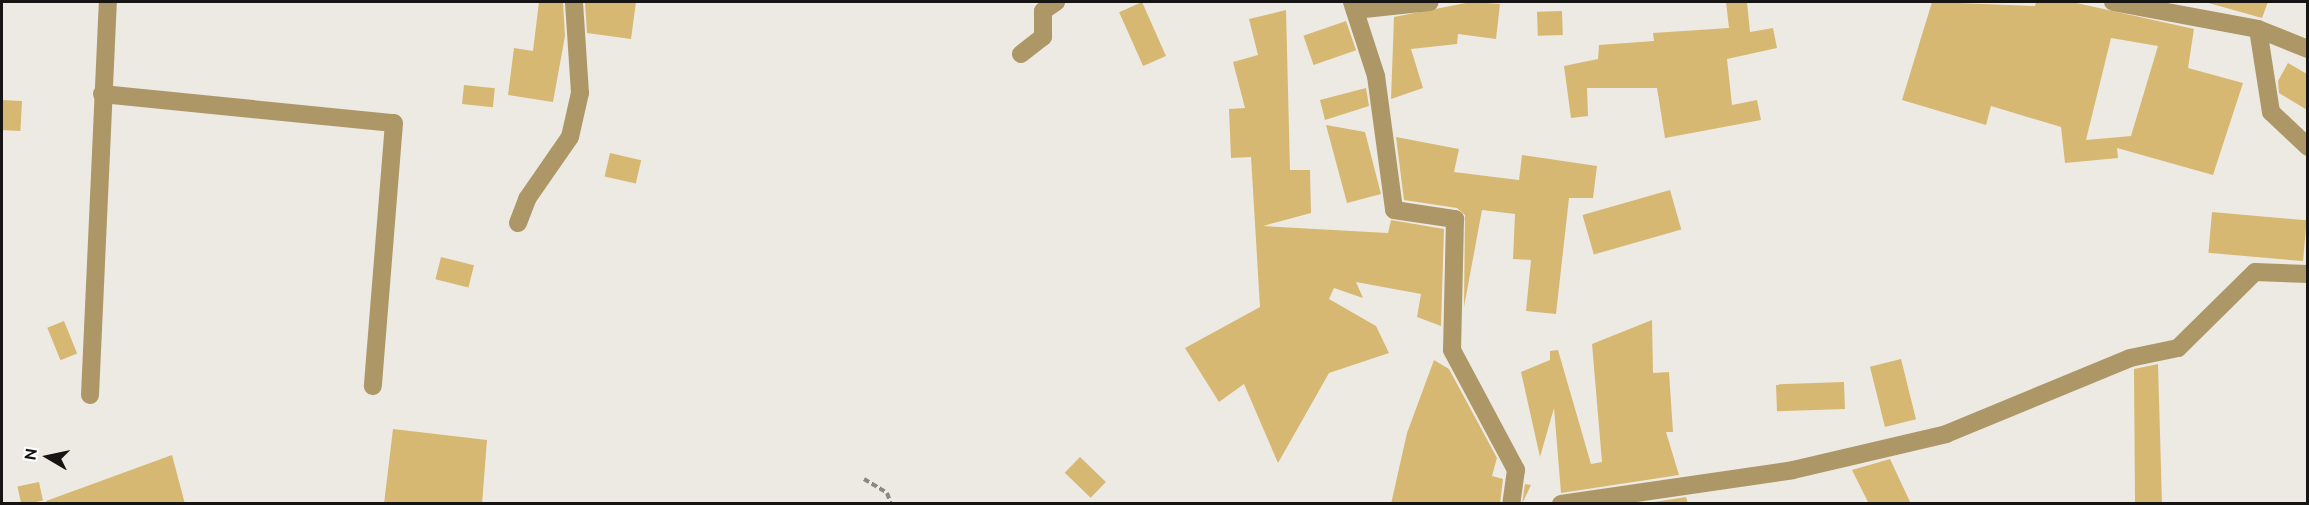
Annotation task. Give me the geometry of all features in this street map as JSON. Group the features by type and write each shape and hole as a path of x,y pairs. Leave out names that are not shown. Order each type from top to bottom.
{"street":[{"path":"90,395 108,2"},
{"path":"518,223 527,199 570,137 580,93 574,2"},
{"path":"1021,54 1043,37 1042,11 1056,2"},
{"path":"1430,2 1354,6 1376,76 1395,210 1455,219 1452,350 1516,470 1511,504"},
{"path":"2113,2 2258,29 2307,49"},
{"path":"2258,29 2271,112 2307,147"},
{"path":"102,94 394,123 373,386"},
{"path":"1561,504 1793,470 1946,434 2130,358 2178,348 2255,272 2307,274"}],"path":[{"path":"864,479 887,493 891,504"}],"building":[{"path":"539,2 563,2 565,36 553,102 508,95 514,48 533,51"},
{"path":"585,2 636,2 631,39 587,33"},
{"path":"1142,2 1166,56 1143,66 1119,12"},
{"path":"1471,2 1500,4 1496,39 1458,34 1457,44 1411,49 1423,88 1391,99 1394,17"},
{"path":"1726,2 1747,2 1750,32 1773,28 1777,48 1727,59 1732,105 1757,100 1761,120 1665,138 1657,88 1587,88 1588,116 1571,118 1564,66 1598,59 1599,45 1654,41 1653,33 1729,28"},
{"path":"1932,2 2035,6 2036,2 2072,2 2194,29 2188,68 2243,83 2213,175 2117,148 2118,158 2065,163 2061,127 1991,106 1986,125 1902,100","holes":["2111,38 2158,46 2131,136 2086,140"]},
{"path":"2205,2 2268,2 2262,18"},
{"path":"1286,10 1290,170 1310,170 1311,213 1263,226 1388,233 1391,220 1444,229 1441,326 1417,317 1421,294 1356,282 1363,298 1334,288 1329,299 1376,326 1389,353 1329,373 1278,463 1244,384 1219,402 1185,348 1260,307 1251,157 1231,158 1229,109 1245,108 1233,62 1258,55 1249,19"},
{"path":"1562,11 1563,35 1538,36 1537,12"},
{"path":"1346,21 1356,50 1314,65 1303,36"},
{"path":"2288,63 2307,74 2307,110 2279,93 2278,81"},
{"path":"464,85 495,88 493,107 462,104"},
{"path":"1366,88 1369,106 1325,120 1320,100"},
{"path":"2,100 22,101 20,131 2,130"},
{"path":"1326,125 1365,132 1381,194 1347,203"},
{"path":"1396,137 1459,149 1454,172 1519,180 1522,155 1597,166 1593,198 1569,198 1556,314 1526,311 1531,260 1513,259 1515,214 1482,210 1464,307 1465,215 1457,208 1404,200"},
{"path":"610,153 641,160 636,184 605,176"},
{"path":"1670,190 1681,229 1594,254 1583,215"},
{"path":"2212,212 2307,220 2303,261 2208,253"},
{"path":"441,257 474,265 468,288 435,279"},
{"path":"1652,320 1653,373 1669,372 1673,432 1666,432 1679,475 1561,493 1554,408 1540,457 1521,372 1550,360 1550,351 1558,350 1591,464 1602,462 1592,344"},
{"path":"64,321 77,353 60,360 47,328"},
{"path":"1901,359 1916,419 1885,427 1870,367"},
{"path":"1434,360 1449,369 1497,458 1492,476 1503,479 1500,504 1391,504 1407,433"},
{"path":"2158,364 2162,504 2135,504 2134,369"},
{"path":"1844,382 1845,409 1777,411 1776,384"},
{"path":"393,429 487,440 482,504 384,504"},
{"path":"172,455 185,504 47,504 46,501"},
{"path":"1080,457 1106,482 1091,498 1065,473"},
{"path":"1890,459 1911,504 1869,504 1852,470"},
{"path":"39,482 43,501 21,504 17,487"},
{"path":"1525,484 1531,485 1522,504"},
{"path":"1686,497 1688,504 1642,504"}]}
